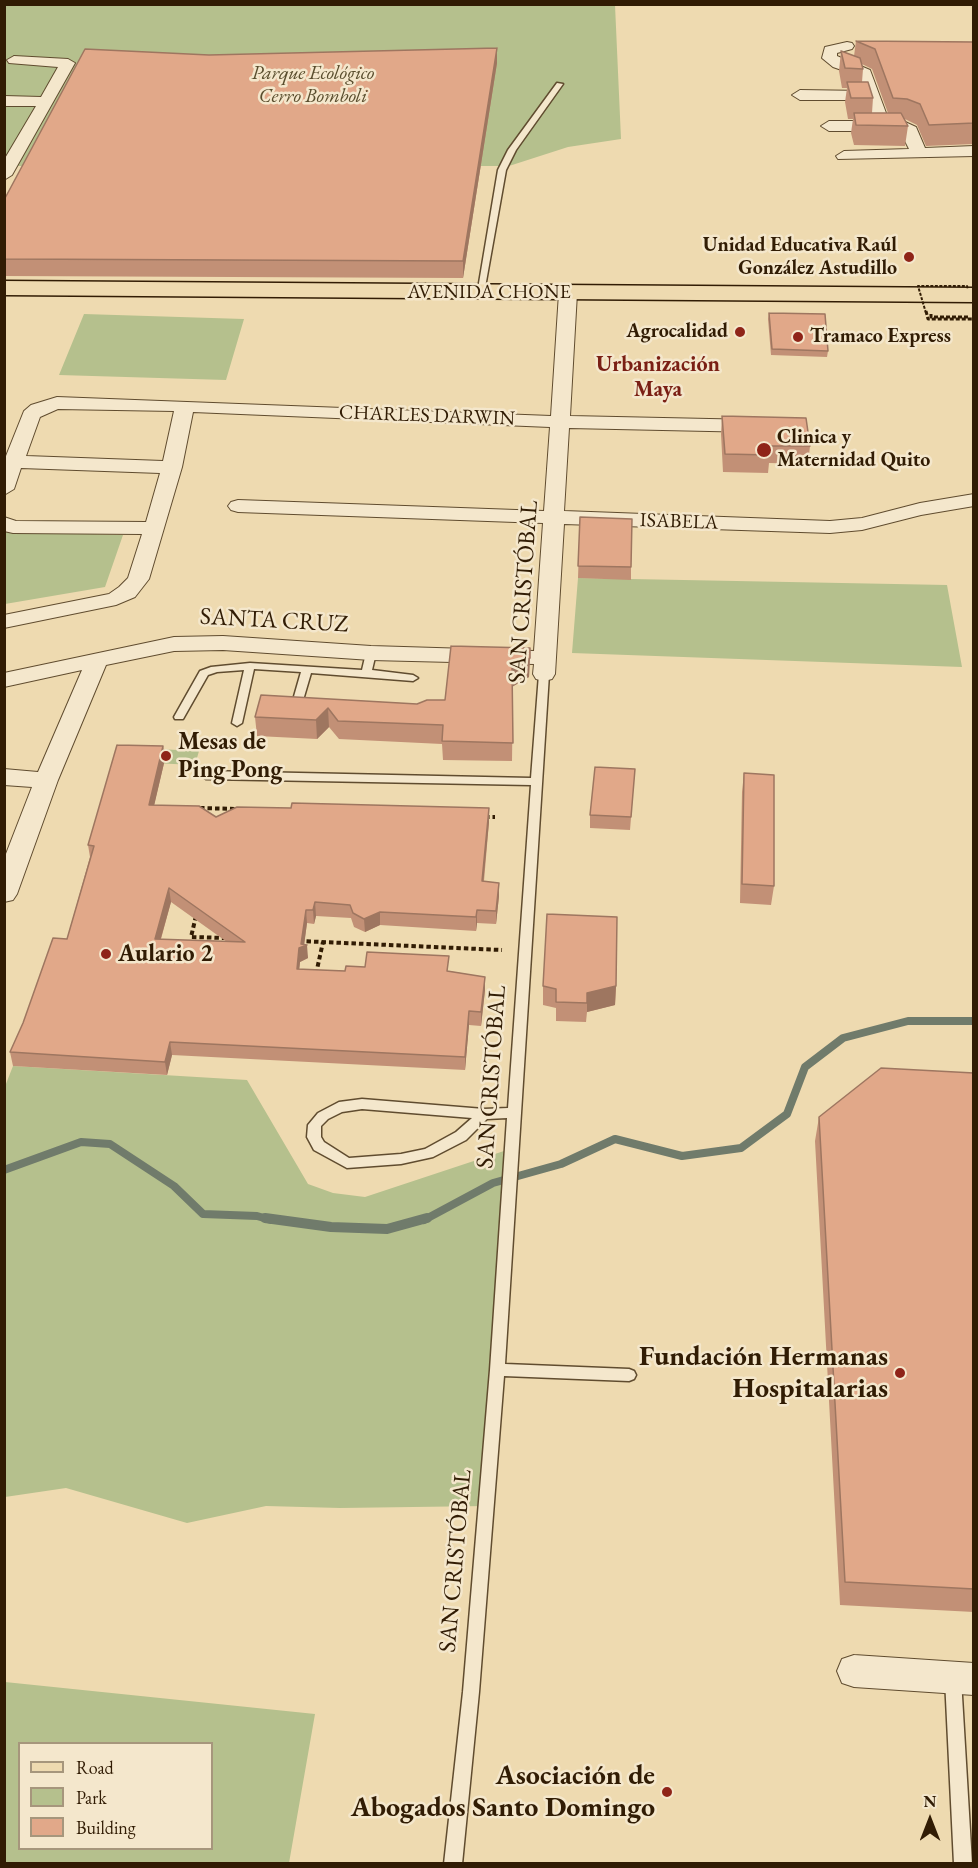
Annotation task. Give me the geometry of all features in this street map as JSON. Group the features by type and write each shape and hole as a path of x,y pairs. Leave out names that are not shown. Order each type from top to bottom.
{"main road":[{"name":"AVENIDA CHONE","path":"4,288 480,293 568,302"},
{"name":"AVENIDA CHONE","path":"4,306 972,298"}],"street":[{"path":"847,46 830,50 828,55 830,60 863,71 883,125"},
{"path":"4,175 11,151 46,102 68,63 14,60"},
{"path":"800,95 873,96"},
{"path":"4,101 46,102"},
{"path":"829,126 883,125 908,129 919,153"},
{"path":"844,156 974,151"},
{"name":"SAN CRISTÓBAL","path":"544,666 568,302"},
{"name":"CHARLES DARWIN","path":"14,462 31,416 38,409 57,403 185,406 561,422 774,426"},
{"path":"4,622 116,598 127,592 138,579 172,467 185,406"},
{"path":"4,489 14,462 172,467"},
{"name":"ISABELA","path":"238,506 830,527 862,524 920,509 974,500"},
{"path":"4,523 13,526 154,528"},
{"name":"SANTA CRUZ","path":"4,680 183,644 223,643 368,663 544,666"},
{"path":"4,894 9,869 97,660"},
{"path":"4,777 46,780"},
{"path":"854,1671 963,1678"}],"lane":[{"path":"480,293 502,171 512,150 559,84"},
{"path":"179,717 204,673 228,666 307,670 368,663 413,678"},
{"path":"237,723 250,666"},
{"name":"SAN CRISTÓBAL","path":"453,1863 471,1692 497,1370 544,666"},
{"path":"296,707 307,670"},
{"path":"206,775 537,782"},
{"path":"484,1114 461,1136 428,1153 401,1159 347,1162 319,1146 314,1137 315,1125 322,1116 339,1107 362,1104 484,1114 515,1113"},
{"path":"497,1370 629,1375"},
{"path":"963,1678 963,1863"}],"path":[{"path":"972,298 967,286 918,286 928,319 974,318"},
{"path":"931,317 974,318"},
{"path":"192,808 248,809"},
{"path":"222,819 225,808"},
{"path":"483,817 495,817"},
{"path":"200,904 191,937 227,938"},
{"path":"287,941 502,950"},
{"path":"316,975 323,942"}],"green space":[{"name":"Parque Ecológico Cerro Bomboli","path":"4,5 615,5 621,139 568,147 509,166 5,166"},
{"path":"84,314 244,319 226,380 59,375"},
{"path":"5,531 123,535 105,587 5,604"},
{"path":"578,578 947,585 962,667 572,653"},
{"name":"Mesas de Ping Pong","path":"137,748 199,751 195,765 132,762"},
{"path":"13,1066 247,1080 308,1184 333,1193 365,1197 513,1148 486,1506 340,1508 266,1506 187,1523 66,1488 5,1497 4,1089"},
{"path":"5,1682 315,1714 289,1863 5,1863"}],"building":[{"path":"856,41 974,42 974,123 929,125 920,104 907,99 893,98 875,49"},
{"path":"497,48 463,261 4,259 4,200 85,49 209,55"},
{"path":"841,51 860,58 863,69 845,68"},
{"path":"847,82 868,82 873,98 851,98"},
{"path":"854,113 901,113 908,126 856,125"},
{"name":"Tramaco Express","path":"769,313 825,314 828,351 772,349"},
{"path":"722,416 806,418 810,446 769,446 770,455 725,454"},
{"path":"580,517 632,519 631,567 578,566"},
{"path":"451,646 530,648 530,658 512,668 513,743 442,741 443,725 338,721 328,708 316,720 255,717 261,695 417,704 427,700 445,700"},
{"path":"117,745 163,746 149,805 199,806 216,817 237,807 291,808 292,803 489,808 482,881 499,883 496,911 477,910 476,917 380,912 364,919 353,913 350,905 315,902 313,910 306,910 301,944 307,945 299,948 297,969 345,971 346,966 365,967 367,952 449,956 447,971 485,977 481,1012 469,1011 465,1057 170,1042 165,1062 10,1052 23,1023 53,938 67,939 94,846 88,845","holes":["169,888 245,942 155,939"]},
{"path":"595,767 635,769 631,817 590,815"},
{"path":"744,773 774,775 774,886 742,884"},
{"path":"547,914 617,917 616,986 587,993 587,1003 556,1002 556,989 543,986"},
{"name":"Fundación Hermanas Hospitalarias","path":"881,1068 974,1073 974,1589 845,1582 819,1117"}],"waterway":[{"path":"424,1220 493,1183 561,1164 615,1139 682,1156 741,1148 787,1114 805,1067 843,1038 908,1021 974,1021"},
{"path":"4,1170 81,1142 110,1144 174,1186 203,1214 257,1216 271,1220"},
{"path":"265,1218 331,1227 387,1229 427,1218"}],"place":[{"name":"Unidad Educativa Raúl González Astudillo","path":"909,257"},
{"name":"Agrocalidad","path":"740,332"},
{"name":"Tramaco Express","path":"798,337"},
{"name":"Clinica y Maternidad Quito","path":"764,450"},
{"name":"Mesas de Ping Pong","path":"166,756"},
{"name":"Aulario 2","path":"106,954"},
{"name":"Fundación Hermanas Hospitalarias","path":"900,1373"},
{"name":"Asociación de Abogados Santo Domingo","path":"667,1792"}],"district":[{"name":"Urbanización Maya","path":"658,378"}]}
